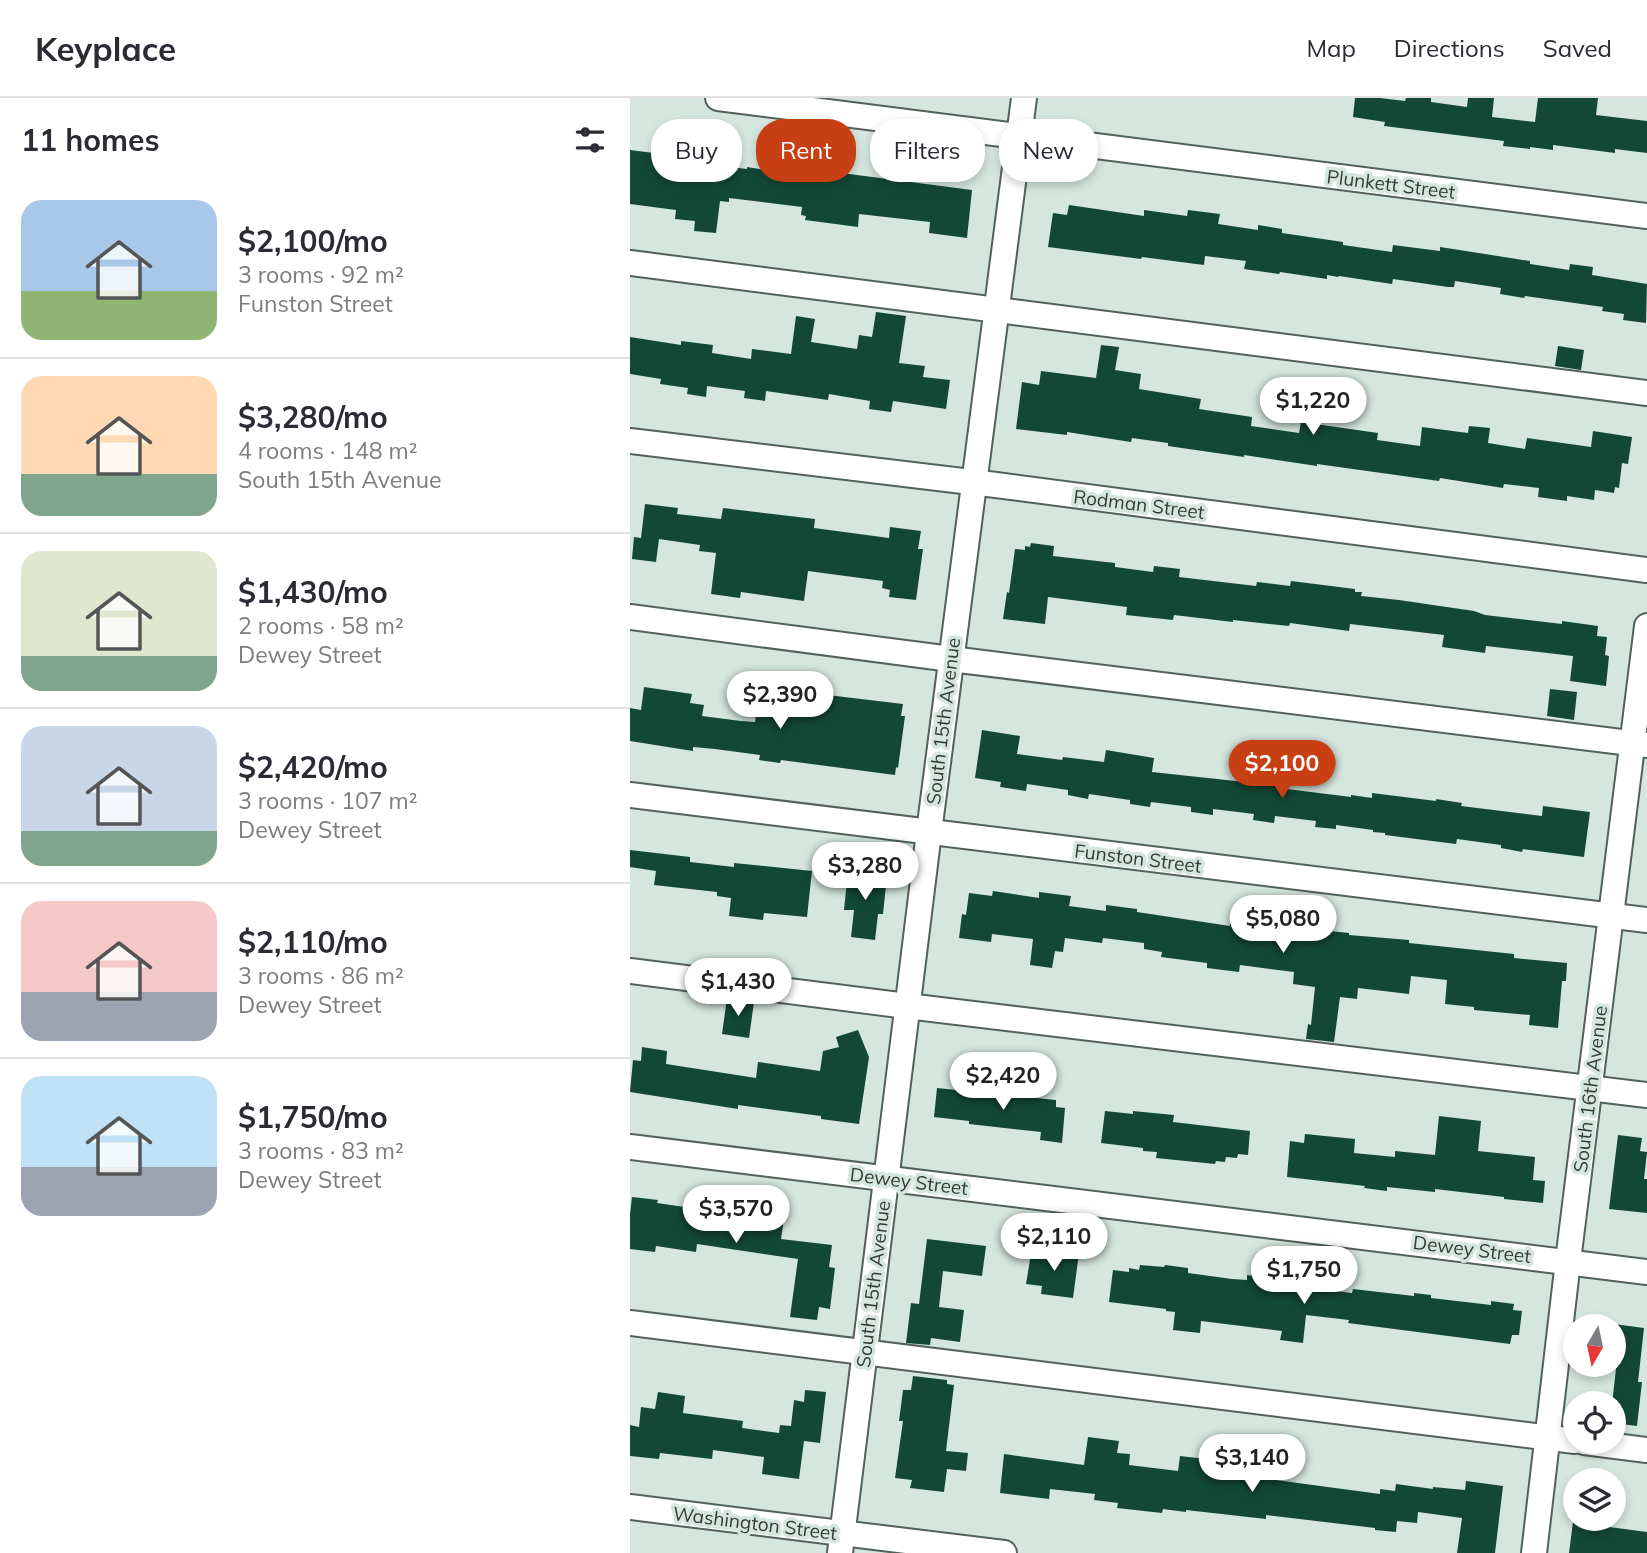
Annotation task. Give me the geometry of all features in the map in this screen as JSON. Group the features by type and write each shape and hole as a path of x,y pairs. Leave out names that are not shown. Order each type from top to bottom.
{"street":[{"name":"Plunkett Street","path":"718,98 999,133"},
{"name":"South 15th Avenue","path":"1021,119 1024,98"},
{"name":"Plunkett Street","path":"1098,146 1647,216"},
{"name":"South 15th Avenue","path":"841,1543 1013,182"},
{"path":"630,263 1647,393"},
{"name":"Rodman Street","path":"630,441 1647,570"},
{"path":"630,617 1640,744"},
{"name":"South 16th Avenue","path":"1534,1553 1611,916 1640,744 1647,625"},
{"name":"Funston Street","path":"630,795 1647,920"},
{"path":"630,971 1647,1096"},
{"name":"Dewey Street","path":"630,1147 1647,1272"},
{"path":"630,1323 1563,1440"},
{"path":"1626,1447 1647,1450"},
{"name":"Washington Street","path":"630,1507 841,1543 1004,1553"}],"building":[{"path":"1355,98 1405,101 1406,98 1431,98 1431,102 1467,107 1468,98 1494,98 1492,117 1535,122 1538,98 1598,98 1596,115 1647,121 1647,153 1615,149 1615,153 1553,145 1553,150 1530,149 1503,146 1504,141 1384,126 1385,122 1353,117"},
{"path":"630,150 651,153 651,182 742,182 742,168 747,167 756,168 756,182 856,182 856,175 870,177 870,182 911,182 972,190 967,238 929,233 930,222 859,214 858,227 805,220 806,216 801,215 802,207 729,198 729,202 720,201 716,233 694,231 695,221 675,219 676,210 630,204"},
{"path":"1069,205 1144,216 1144,210 1187,216 1188,210 1220,214 1218,224 1258,230 1258,225 1282,229 1282,233 1392,252 1393,245 1440,251 1440,247 1569,270 1570,264 1593,267 1592,275 1647,284 1646,323 1623,320 1624,314 1602,311 1603,307 1500,294 1501,288 1455,281 1454,287 1448,287 1393,279 1392,284 1327,275 1327,279 1244,269 1246,261 1205,256 1204,265 1048,247 1053,213 1067,215"},
{"path":"876,312 906,316 899,363 925,366 923,377 950,380 946,409 893,401 891,412 869,409 870,401 829,394 828,400 766,391 765,401 744,398 745,391 707,386 706,397 687,394 688,388 660,384 661,379 630,374 630,337 681,345 681,341 713,345 712,353 751,359 752,349 791,354 796,316 815,319 811,342 857,349 859,335 872,337"},
{"path":"1101,345 1119,347 1115,370 1141,374 1139,389 1201,399 1199,409 1252,417 1251,426 1299,433 1301,422 1378,433 1377,440 1420,446 1422,427 1468,433 1469,426 1490,428 1488,443 1525,449 1527,438 1591,447 1593,431 1632,437 1628,464 1622,463 1619,488 1615,487 1614,493 1595,490 1594,500 1567,496 1567,501 1538,497 1539,488 1504,484 1503,488 1440,478 1439,481 1244,457 1132,438 1131,442 1067,432 1067,435 1016,429 1022,382 1039,385 1041,371 1096,378"},
{"path":"1558,346 1584,350 1581,370 1555,366"},
{"path":"645,504 678,508 677,514 721,519 723,508 815,519 814,528 889,538 890,527 921,531 918,549 923,549 916,600 889,597 890,590 882,588 883,581 808,571 804,601 741,592 740,598 711,594 716,553 699,551 700,545 659,539 656,562 632,559 634,537 641,538"},
{"path":"1031,543 1054,546 1053,556 1115,563 1115,567 1153,572 1154,566 1180,569 1179,577 1256,586 1257,582 1290,586 1291,581 1355,589 1355,592 1362,592 1361,596 1474,611 1485,615 1598,626 1597,636 1607,637 1605,655 1609,656 1606,686 1570,681 1573,656 1486,646 1485,653 1442,647 1444,635 1350,624 1349,631 1290,623 1289,626 1174,615 1173,620 1126,615 1127,607 1048,597 1045,624 1003,619 1015,549 1025,550 1025,546 1030,547"},
{"path":"644,687 692,694 690,703 704,705 702,716 755,722 757,707 816,715 819,694 903,704 901,716 905,716 898,768 896,767 895,775 781,760 780,763 759,760 760,755 715,749 693,747 693,751 630,741 630,708 641,710"},
{"path":"1550,689 1577,692 1574,720 1547,716"},
{"path":"982,730 1020,736 1017,754 1104,762 1106,750 1154,758 1152,772 1245,782 1246,774 1268,777 1267,785 1279,788 1351,797 1372,798 1372,793 1436,799 1462,803 1461,806 1542,816 1543,806 1590,812 1584,857 1523,849 1522,852 1501,848 1501,845 1457,839 1456,844 1385,835 1373,830 1336,825 1336,829 1315,827 1316,821 1275,816 1274,823 1253,820 1254,814 1213,809 1213,815 1191,812 1191,807 1151,802 1150,807 1130,804 1130,800 1089,794 1088,799 1068,795 1068,790 1027,784 1026,791 1000,787 1001,782 975,778"},
{"path":"630,850 690,857 690,862 734,867 734,863 812,871 807,917 764,913 763,920 729,916 731,898 717,896 717,892 654,885 656,871 630,867"},
{"path":"848,871 887,876 883,914 878,914 875,940 851,937 854,910 844,910"},
{"path":"993,891 1039,898 1039,892 1071,896 1069,906 1106,911 1106,905 1230,926 1230,920 1349,933 1409,940 1409,943 1514,954 1514,958 1567,963 1566,981 1562,981 1558,1028 1529,1025 1530,1015 1474,1010 1474,1007 1445,1004 1447,980 1411,976 1409,994 1358,988 1357,999 1340,997 1334,1042 1306,1039 1308,1024 1311,1025 1315,987 1293,984 1294,972 1240,965 1239,972 1207,968 1207,963 1161,957 1162,952 1144,949 1144,943 1103,938 1102,943 1065,938 1063,952 1055,951 1052,968 1030,965 1033,939 992,934 991,942 959,938 962,914 966,915 969,893 992,896"},
{"path":"727,998 754,1002 749,1038 722,1034"},
{"path":"858,1030 869,1057 859,1124 821,1119 821,1116 738,1105 738,1109 630,1092 633,1060 641,1061 642,1047 667,1051 666,1064 756,1078 758,1062 820,1071 823,1051 839,1047 836,1037"},
{"path":"937,1088 1056,1100 1056,1107 1065,1108 1062,1143 1040,1140 1041,1132 934,1117"},
{"path":"1105,1111 1174,1115 1173,1122 1250,1131 1248,1155 1226,1157 1225,1162 1216,1161 1215,1164 1156,1158 1157,1152 1143,1151 1143,1148 1101,1143"},
{"path":"1439,1116 1481,1121 1478,1151 1535,1157 1533,1180 1545,1181 1543,1203 1435,1189 1435,1192 1387,1187 1387,1191 1287,1177 1290,1141 1304,1143 1305,1134 1355,1139 1354,1153 1395,1157 1395,1151 1435,1155"},
{"path":"1618,1135 1642,1138 1640,1151 1647,1152 1644,1179 1647,1179 1647,1213 1609,1209"},
{"path":"632,1197 658,1200 657,1203 720,1210 719,1217 757,1222 758,1216 784,1219 781,1239 832,1245 829,1267 835,1268 830,1309 819,1307 817,1320 790,1317 798,1259 697,1244 696,1252 656,1246 655,1252 630,1249"},
{"path":"927,1239 986,1246 982,1276 943,1271 939,1307 964,1310 960,1342 931,1338 930,1345 906,1343 911,1303 919,1304"},
{"path":"1050,1250 1079,1253 1073,1298 1041,1294 1042,1286 1026,1284 1031,1254 1049,1257"},
{"path":"1140,1265 1188,1268 1188,1273 1232,1279 1247,1280 1247,1275 1310,1283 1310,1288 1352,1293 1353,1289 1414,1296 1414,1293 1431,1295 1431,1298 1491,1305 1491,1301 1514,1304 1513,1310 1522,1311 1519,1335 1512,1335 1510,1344 1306,1315 1303,1343 1280,1340 1282,1331 1201,1321 1200,1333 1173,1330 1175,1312 1109,1302 1113,1270 1129,1272 1129,1268 1139,1270"},
{"path":"1626,1326 1644,1328 1638,1382 1642,1382 1637,1426 1626,1425 1626,1391 1613,1391 1615,1377 1626,1377"},
{"path":"913,1376 947,1380 947,1384 954,1385 946,1451 968,1453 966,1471 947,1469 944,1492 910,1488 912,1480 895,1478 903,1421 899,1421 903,1390 911,1390"},
{"path":"805,1390 826,1392 820,1443 804,1441 799,1479 762,1474 764,1457 713,1450 712,1459 660,1453 659,1459 630,1456 630,1425 639,1427 641,1407 655,1409 658,1392 685,1396 683,1413 743,1421 742,1428 779,1433 780,1425 791,1426 794,1400 804,1402"},
{"path":"1088,1437 1119,1441 1117,1453 1130,1454 1129,1465 1178,1471 1180,1456 1240,1463 1238,1475 1380,1494 1380,1489 1395,1491 1396,1484 1465,1490 1466,1481 1503,1486 1495,1553 1457,1553 1462,1518 1418,1512 1417,1523 1397,1521 1396,1532 1266,1515 1266,1519 1186,1510 1163,1509 1162,1513 1117,1508 1118,1503 1094,1500 1095,1494 1050,1489 1049,1499 1000,1493 1004,1454 1084,1465"},
{"path":"1626,1529 1647,1532 1647,1553 1569,1553 1572,1531"}]}
